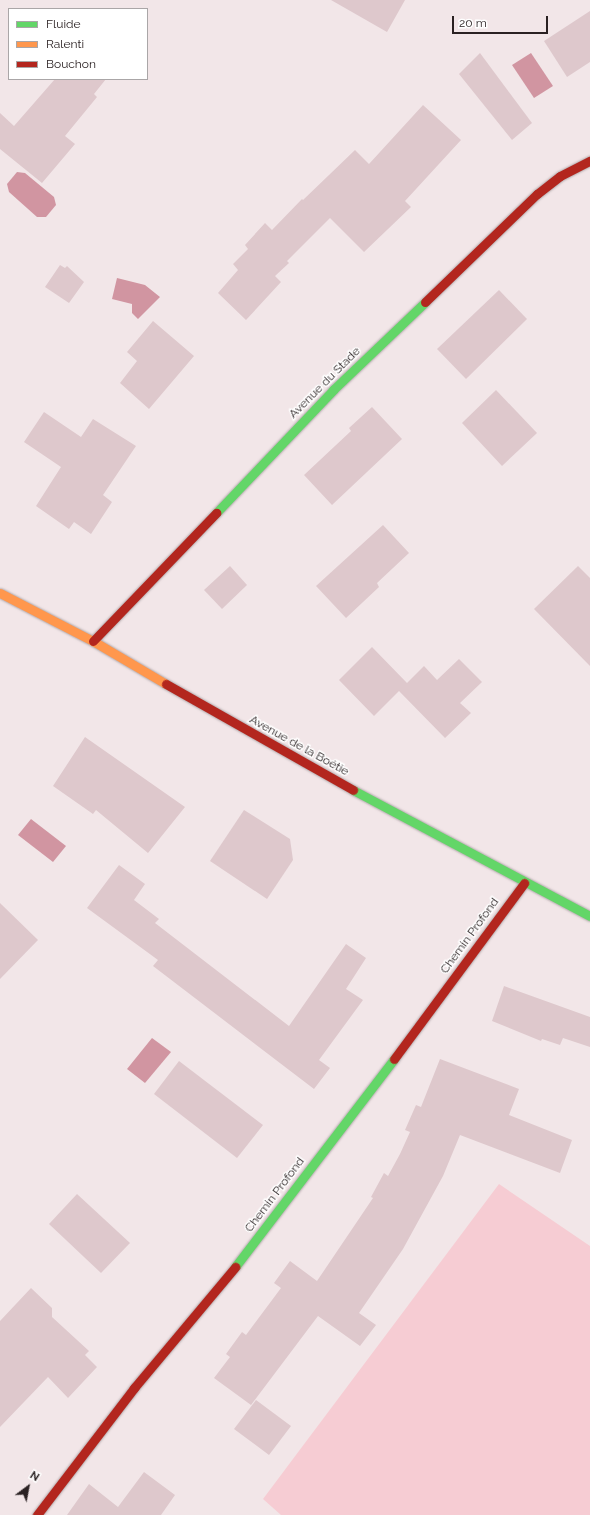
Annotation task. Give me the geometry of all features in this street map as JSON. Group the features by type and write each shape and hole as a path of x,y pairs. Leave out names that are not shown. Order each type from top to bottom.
{"street":[{"name":"Avenue du Stade","path":"93,641 338,385 537,194 560,176 590,162"},
{"name":"Avenue de la Boétie","path":"0,593 93,641 288,755 524,883 590,916"},
{"name":"Chemin Profond","path":"37,1515 134,1388 232,1271 420,1025 524,883"}],"shaded area":[{"path":"531,53 553,86 534,98 512,65"},
{"path":"17,172 25,173 54,197 56,205 46,217 37,217 9,192 7,184"},
{"path":"117,278 145,285 160,297 138,319 132,313 132,304 112,299"},
{"path":"31,819 66,846 53,862 18,835"},
{"path":"152,1038 171,1052 145,1083 127,1069"},
{"path":"499,1184 590,1246 590,1515 281,1515 263,1499"}],"building":[{"path":"331,0 405,0 387,32"},
{"path":"590,11 590,62 567,77 544,41"},
{"path":"480,53 532,123 512,140 459,74"},
{"path":"54,80 105,80 94,94 97,97 65,136 75,144 42,183 0,149 0,113 14,126"},
{"path":"423,105 461,140 405,201 411,207 364,252 330,218 287,261 289,263 275,276 281,282 246,320 218,293 238,270 233,264 248,249 245,245 265,223 272,230 302,199 303,200 355,150 369,164"},
{"path":"60,265 65,268 67,266 84,282 69,303 45,287"},
{"path":"499,290 527,319 466,379 437,349"},
{"path":"153,321 194,356 149,409 120,383 137,361 127,352"},
{"path":"496,390 537,433 502,466 462,423"},
{"path":"372,407 402,439 332,505 304,475 351,431 349,428"},
{"path":"44,412 81,437 93,419 136,446 103,495 112,502 91,534 74,522 69,529 36,506 61,467 24,442"},
{"path":"383,525 409,553 377,583 379,587 346,618 316,586"},
{"path":"230,566 247,585 222,609 204,590"},
{"path":"578,566 590,578 590,666 534,609"},
{"path":"372,647 407,683 424,666 437,680 459,659 482,682 460,703 471,713 445,738 399,691 374,716 339,680"},
{"path":"85,737 185,807 148,853 96,810 93,814 53,786"},
{"path":"244,810 290,839 293,860 267,899 210,861"},
{"path":"119,865 145,884 134,900 159,919 155,923 289,1026 346,944 366,958 346,989 363,1000 319,1060 330,1068 314,1089 153,966 158,960 87,908"},
{"path":"0,903 38,940 0,979"},
{"path":"504,986 590,1017 590,1047 563,1038 560,1045 542,1039 541,1041 492,1021"},
{"path":"440,1059 519,1089 509,1115 572,1140 560,1173 460,1135 443,1176 403,1249 359,1313 376,1325 360,1346 318,1316 251,1405 214,1378 230,1357 226,1354 242,1332 246,1335 281,1288 274,1283 290,1261 317,1281 373,1198 371,1197 384,1173 388,1176 410,1132 405,1130 416,1105 421,1107"},
{"path":"179,1061 263,1125 237,1158 154,1094"},
{"path":"77,1194 130,1243 101,1273 49,1224"},
{"path":"31,1288 52,1308 52,1317 89,1351 85,1355 97,1367 68,1398 48,1377 0,1427 0,1321"},
{"path":"256,1400 291,1426 269,1455 234,1429"},
{"path":"144,1472 175,1495 161,1515 67,1515 89,1484 118,1507"}],"traffic: fast":[{"path":"216,513 333,390 425,302"},
{"path":"353,790 590,916"},
{"path":"235,1267 394,1059"}],"traffic: slow":[{"path":"0,593 93,641 166,684"}],"traffic: jam":[{"path":"425,302 537,194 560,176 590,161"},
{"path":"93,641 216,513"},
{"path":"166,684 353,790"},
{"path":"394,1059 524,883"},
{"path":"37,1515 134,1388 235,1267"}]}
